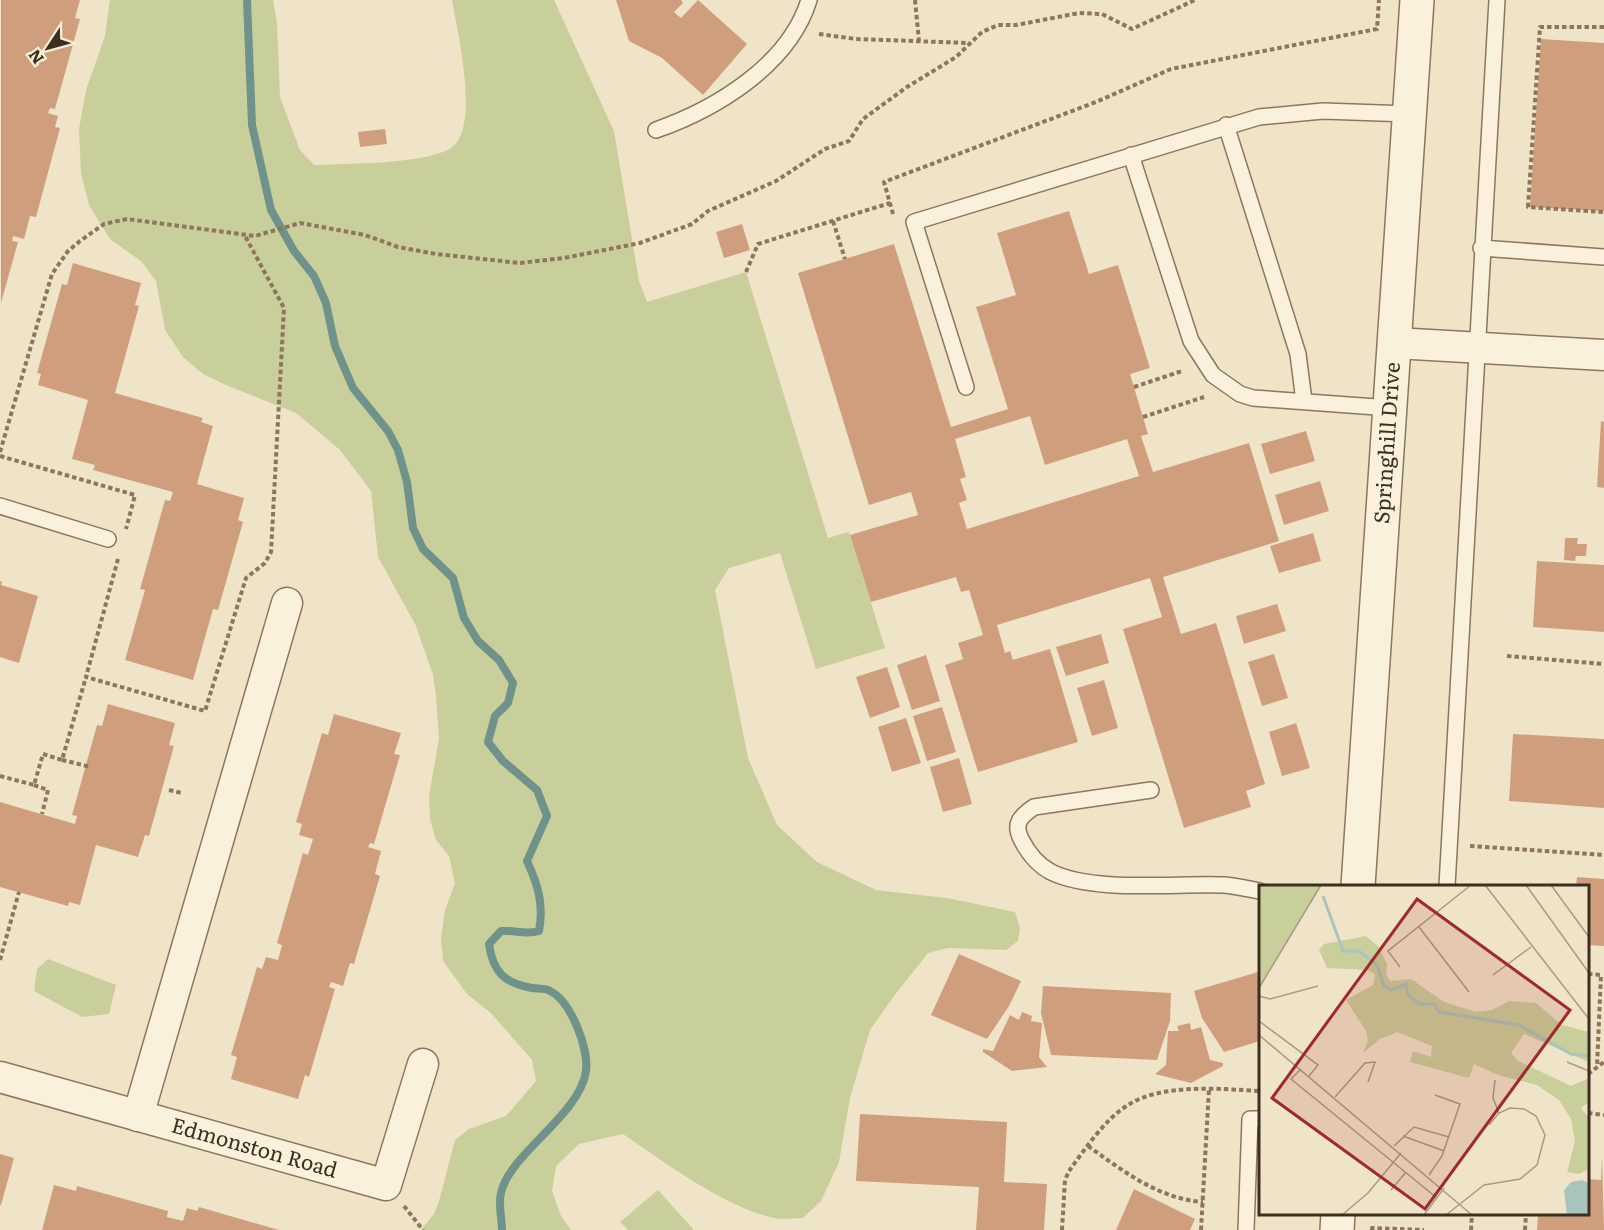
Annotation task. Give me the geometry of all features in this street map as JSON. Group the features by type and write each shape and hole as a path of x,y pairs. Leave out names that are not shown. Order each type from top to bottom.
{"street":[{"name":"Springhill Drive","path":"1358,885 1417,0"},
{"path":"1395,343 1604,355"},
{"path":"138,1116 287,603"},
{"name":"Edmonston Road","path":"0,1077 386,1185 423,1064"},
{"path":"1336,1230 1338,1215"}],"lane":[{"path":"656,130 694,115 741,87 760,70 795,30 809,0"},
{"path":"1447,885 1481,248 1497,0"},
{"path":"966,387 914,222 1226,125 1259,117 1323,111 1409,114"},
{"path":"1226,125 1298,354 1304,401"},
{"path":"1131,155 1191,341 1201,360 1213,375 1240,394 1252,398 1390,408"},
{"path":"1481,248 1604,257"},
{"path":"0,506 115,540"},
{"path":"1152,790 1034,807 1022,815 1017,823 1017,831 1025,848 1038,864 1063,877 1110,884 1226,885 1259,891"},
{"path":"1246,1230 1250,1119 1259,1119"}],"path":[{"path":"915,0 919,41"},
{"path":"62,760 86,677 115,540 135,495 0,454 52,274 68,250 92,232 115,220 145,220 255,236 300,223 436,254 520,263 564,258 640,243 692,224 708,210 776,180 825,149 849,141 863,119 907,87 957,57 982,32 998,24 1016,25 1079,13 1102,14 1132,29 1195,0"},
{"path":"1604,27 1540,27 1528,207 1604,213"},
{"path":"795,30 856,39 969,43"},
{"path":"746,272 758,244 890,203"},
{"path":"833,221 845,259"},
{"path":"86,677 205,711 246,578 270,556 284,308 244,234"},
{"path":"1134,387 1182,371"},
{"path":"1143,417 1204,397"},
{"path":"1507,656 1604,664"},
{"path":"34,786 43,754 91,767"},
{"path":"0,776 48,790 42,814"},
{"path":"169,789 182,794"},
{"path":"1449,845 1604,855"},
{"path":"0,960 19,892"},
{"path":"1589,974 1601,975 1597,1067"},
{"path":"1589,1073 1604,1062"},
{"path":"1201,1230 1209,1089"},
{"path":"1062,1230 1065,1180 1069,1171 1113,1116 1128,1104 1169,1093 1209,1089 1259,1091"},
{"path":"1589,1113 1604,1115"},
{"path":"1088,1146 1149,1186 1182,1200 1203,1202"},
{"path":"1471,1230 1472,1215"},
{"path":"1525,1230 1526,1215"},
{"path":"1372,1230 1372,1228 1424,1230"}],"green space":[{"path":"110,0 273,0 277,23 280,97 300,150 314,165 423,158 451,148 460,137 465,121 466,100 462,55 452,0 554,0 614,131 639,281 647,302 746,272 828,538 849,532 885,648 816,669 780,553 729,568 715,590 748,758 777,825 817,862 876,890 947,898 1015,912 1020,928 1018,941 1006,950 948,948 928,953 894,996 870,1030 850,1098 839,1162 821,1201 803,1218 774,1218 736,1205 696,1183 623,1134 579,1144 556,1166 552,1191 561,1216 571,1230 421,1230 434,1214 439,1201 455,1140 469,1129 506,1116 536,1081 532,1060 491,1013 467,994 443,961 441,938 445,910 455,883 449,856 436,840 430,819 429,796 439,738 433,675 416,626 378,557 371,491 340,450 296,413 203,374 183,357 165,330 156,281 142,262 110,239 89,205 81,174 79,129 86,90 105,36"},
{"path":"48,959 116,985 109,1014 82,1017 34,991 37,969"},
{"path":"658,1190 694,1230 628,1230 620,1222"}],"building":[{"path":"1,0 80,0 75,18 80,19 55,109 50,108 48,113 58,116 55,127 60,128 36,217 30,216 24,239 13,236 12,241 18,242 1,303"},
{"path":"616,0 681,0 683,3 674,12 681,18 698,0 747,44 703,95 662,58 629,41"},
{"path":"1541,39 1604,43 1604,211 1530,207"},
{"path":"385,129 387,144 360,147 358,132"},
{"path":"1069,211 1089,274 1118,265 1150,368 1130,374 1148,434 1141,436 1153,472 1249,443 1279,541 1163,577 1181,634 1216,623 1265,784 1246,791 1251,807 1184,828 1123,629 1162,617 1150,578 997,625 1005,653 1010,651 1013,660 1050,649 1078,742 978,772 945,665 963,659 958,643 983,635 969,590 961,592 956,577 871,602 850,535 918,515 911,492 869,505 798,273 894,244 951,427 1008,409 976,307 1016,295 997,233","holes":["1030,416 1045,465 1127,439 1139,476 967,529 959,503 967,500 960,479 966,477 955,439"]},
{"path":"742,224 750,250 724,258 716,232"},
{"path":"73,263 141,283 135,305 139,306 115,393 203,418 201,422 213,426 197,484 244,498 238,520 243,522 218,610 213,609 193,680 125,660 145,590 140,589 165,500 170,501 173,492 93,470 95,465 72,459 88,400 38,385 41,374 37,373 62,284 67,285"},
{"path":"1601,421 1604,422 1604,488 1597,487"},
{"path":"1306,431 1315,461 1270,474 1261,444"},
{"path":"1320,481 1329,511 1284,525 1275,495"},
{"path":"1313,533 1321,561 1279,573 1270,546"},
{"path":"1565,538 1578,538 1577,544 1587,544 1586,556 1576,556 1575,561 1564,560"},
{"path":"1537,561 1604,565 1604,632 1533,627"},
{"path":"0,581 1,585 38,596 19,663 0,657"},
{"path":"1277,604 1286,631 1244,644 1236,616"},
{"path":"1101,634 1109,663 1066,676 1056,647"},
{"path":"1274,654 1288,698 1262,706 1248,662"},
{"path":"926,655 940,701 912,710 897,665"},
{"path":"887,667 900,707 870,718 856,677"},
{"path":"1104,680 1118,728 1092,736 1077,688"},
{"path":"108,704 175,723 169,745 174,746 149,836 145,835 138,857 96,845 80,905 69,902 68,906 0,887 0,802 75,824 77,816 72,815 97,725 102,726"},
{"path":"942,707 956,752 927,761 913,716"},
{"path":"334,714 401,733 394,754 400,755 374,844 370,843 368,847 381,851 375,874 380,876 354,964 350,963 343,986 331,982 329,987 335,989 309,1077 305,1075 298,1099 231,1079 237,1057 231,1055 257,967 262,969 266,957 278,960 282,945 277,943 303,853 308,855 313,839 299,835 302,824 296,822 322,733 328,735"},
{"path":"906,718 921,763 892,772 878,727"},
{"path":"1296,723 1310,768 1282,776 1269,732"},
{"path":"1513,734 1604,739 1604,808 1509,801"},
{"path":"959,758 972,804 943,812 930,767"},
{"path":"1577,877 1604,879 1604,946 1589,945 1589,885 1576,885"},
{"path":"959,954 1021,981 1009,1006 987,1039 931,1015"},
{"path":"1258,972 1259,1041 1224,1052 1202,1018 1194,991"},
{"path":"1043,986 1171,993 1170,1021 1157,1060 1051,1055 1041,1013"},
{"path":"1022,1012 1032,1016 1031,1021 1042,1023 1039,1057 1047,1067 1012,1071 983,1052 983,1049 993,1051 1010,1015 1019,1020"},
{"path":"1190,1023 1191,1030 1201,1027 1210,1060 1223,1063 1223,1066 1191,1083 1155,1074 1166,1065 1168,1031 1179,1031 1177,1026"},
{"path":"860,1114 1007,1122 1004,1182 1047,1184 1044,1230 976,1230 979,1187 856,1181"},
{"path":"0,1154 14,1158 1,1205 0,1205"},
{"path":"1602,1156 1604,1230 1537,1230 1538,1215 1589,1215 1589,1179 1601,1180"},
{"path":"54,1185 76,1191 77,1186 168,1211 167,1217 183,1221 187,1208 197,1211 199,1207 279,1230 42,1230"},
{"path":"1134,1189 1195,1219 1190,1230 1116,1230"}],"waterway":[{"path":"247,0 252,125 271,210 294,251 314,276 326,303 335,346 353,388 388,431 398,450 407,482 413,528 423,549 453,578 464,618 478,641 499,660 513,683 508,703 495,716 488,742 503,761 537,790 547,816 527,861 539,895 541,912 539,931 530,933 501,931 489,944 493,962 502,975 522,986 548,990 558,996 565,1005 577,1026 585,1051 586,1071 581,1087 571,1103 507,1178 500,1197 502,1230"}]}
